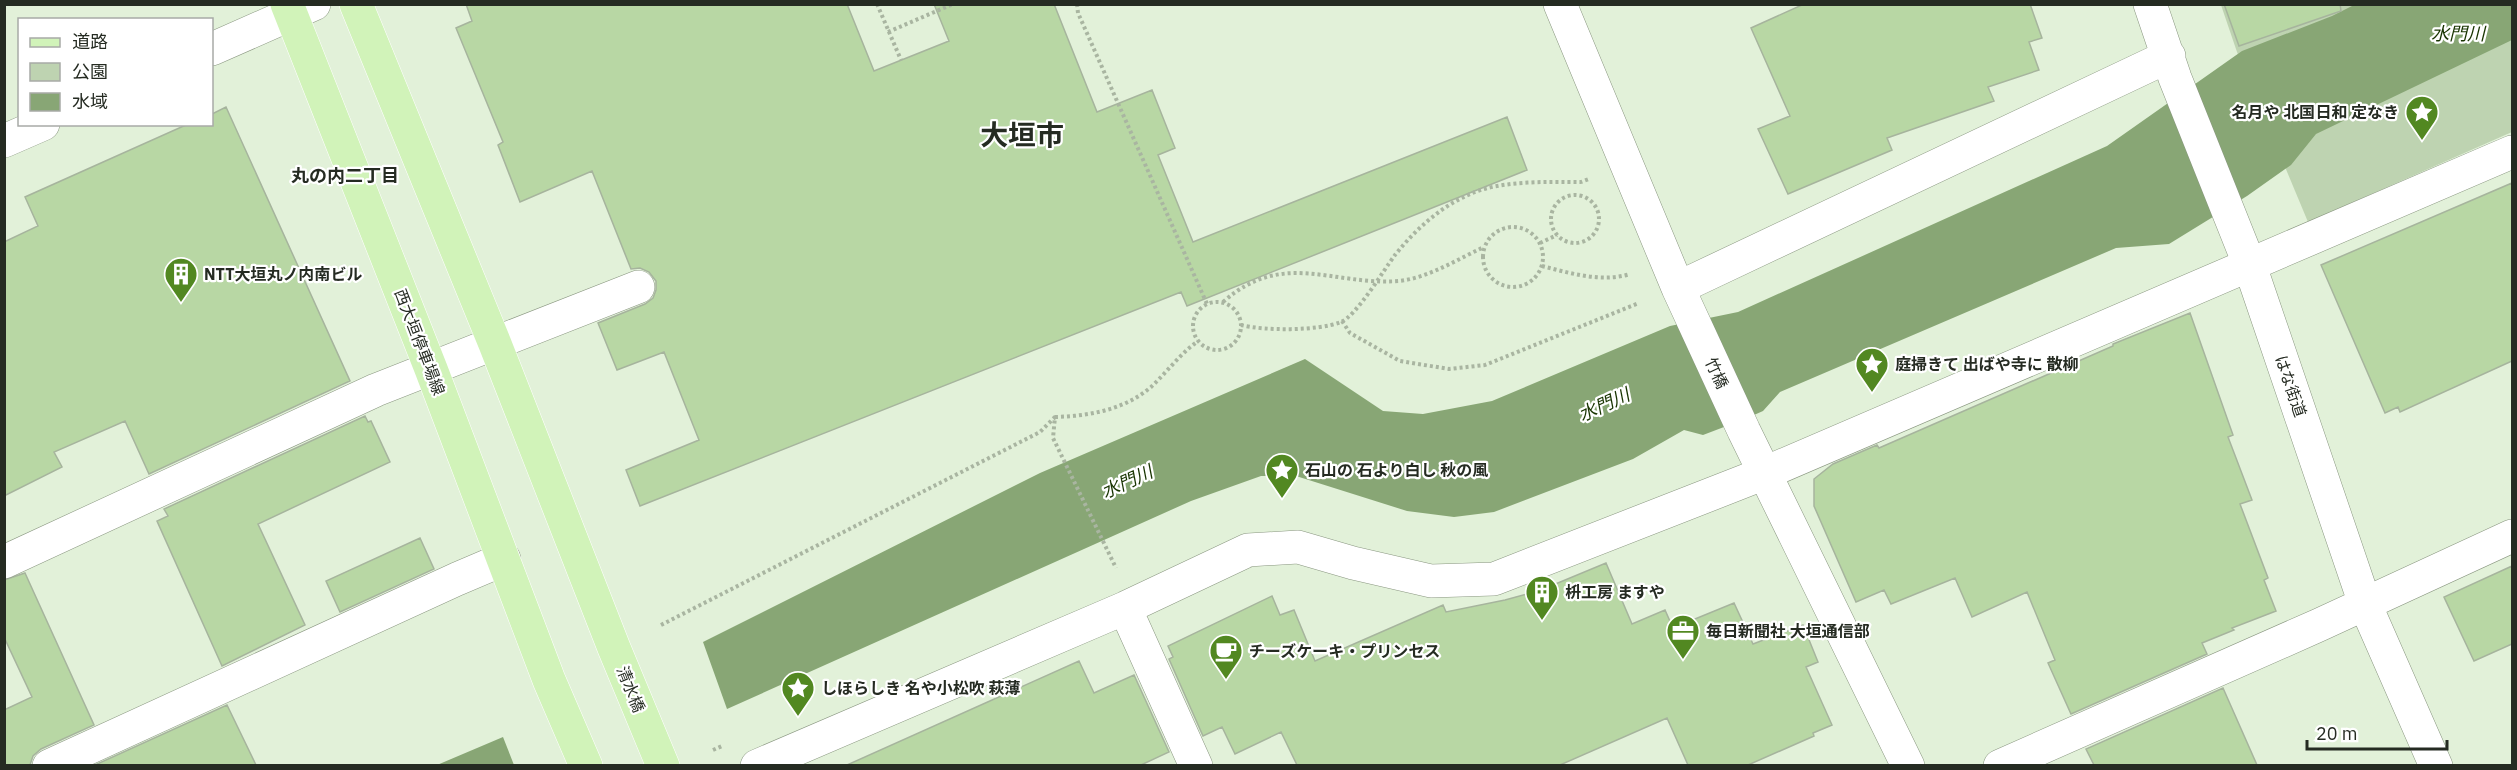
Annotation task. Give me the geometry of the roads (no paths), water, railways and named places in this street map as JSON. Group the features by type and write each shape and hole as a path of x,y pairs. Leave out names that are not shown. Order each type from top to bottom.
{"main road":[{"path":"356,4 495,344"},
{"name":"西大垣停車場線","path":"297,8 549,680 584,762"},
{"name":"清水橋","path":"495,344 614,648 663,765"}],"street":[{"name":"竹橋","path":"1560,4 1684,301 1744,431 1908,765"},
{"name":"はな街道","path":"2151,4 2172,67 2250,266 2365,604 2436,765"},
{"path":"213,49 297,8"},
{"path":"1684,301 2172,67"},
{"path":"4,141 38,126"},
{"path":"758,765 1125,608 1248,550 1298,547 1353,563 1431,581 1494,579 1765,473 2512,153"},
{"path":"4,562 376,390 638,287"},
{"path":"2000,765 2365,604 2512,536"},
{"path":"49,765 504,559"},
{"path":"1125,608 1196,765"}],"water":[{"name":"水門川","path":"2354,5 2512,5 2512,40 2316,134 2291,165 2247,196 2169,244 2116,248 1780,392 1763,411 1703,435 1684,430 1633,459 1494,512 1454,517 1407,511 1296,476 1261,476 1191,501 727,709 703,642 1040,473 1305,359 1383,411 1423,414 1492,401 1670,326 1738,312 2107,146 2242,51 2332,16"},
{"path":"503,737 514,765 437,765"}],"place":[{"name":"名月や 北国日和 定なき","path":"2422,141"},
{"name":"NTT大垣丸ノ内南ビル","path":"181,303"},
{"name":"庭掃きて 出ばや寺に 散柳","path":"1872,393"},
{"name":"石山の 石より白し 秋の風","path":"1282,499"},
{"name":"枡工房 ますや","path":"1542,621"},
{"name":"毎日新聞社 大垣通信部","path":"1683,660"},
{"name":"チーズケーキ・プリンセス","path":"1226,680"},
{"name":"しほらしき 名や小松吹 萩薄","path":"798,717"}],"district":[{"name":"大垣市","path":"1022,135"},
{"name":"丸の内二丁目","path":"345,176"}]}
